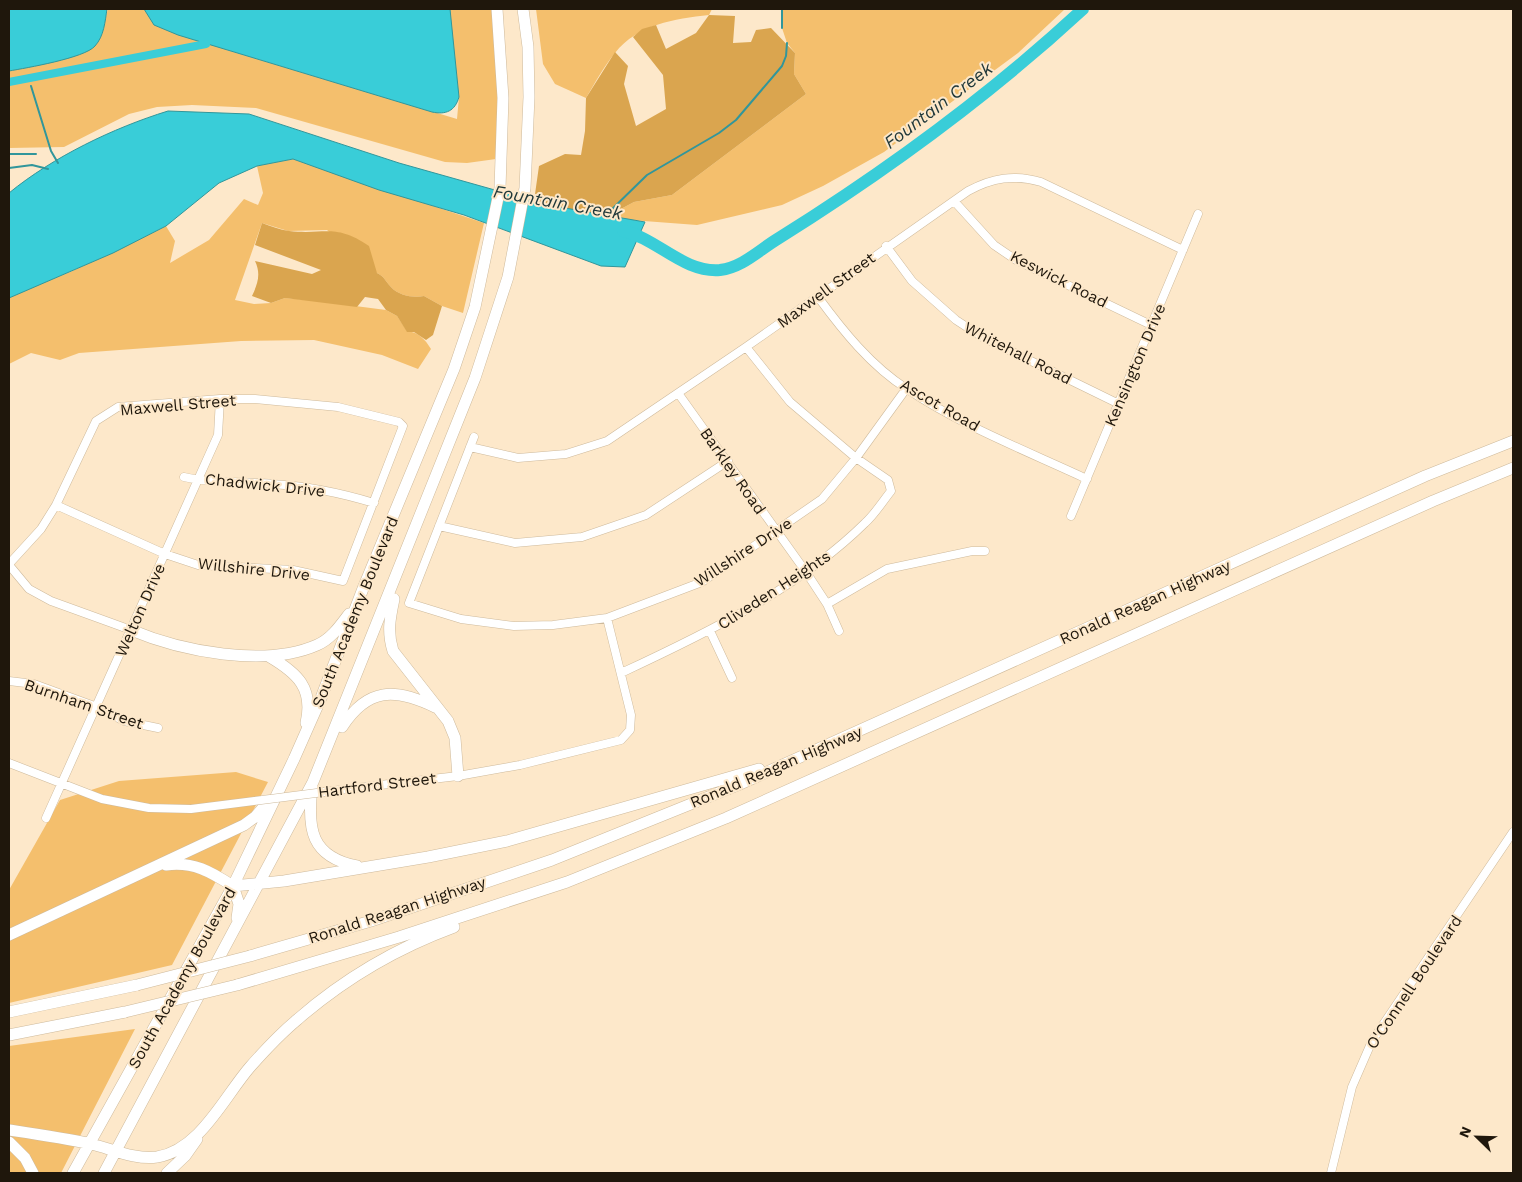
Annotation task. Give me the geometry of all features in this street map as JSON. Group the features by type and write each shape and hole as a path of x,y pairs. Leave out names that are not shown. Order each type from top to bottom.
{"highway":[{"name":"South Academy Boulevard","path":"73,1173 234,886 321,698 364,586 454,369 475,307 496,218 502,161 503,98 497,9"},
{"name":"South Academy Boulevard","path":"104,1173 313,782 329,747 475,378 500,305 517,236 527,158 529,80 523,9"},
{"name":"Ronald Reagan Highway","path":"9,1012 137,985 250,956 371,921 552,860 738,785 783,763 864,729 1426,476 1513,441"},
{"name":"Ronald Reagan Highway","path":"9,1035 124,1012 237,985 398,937 567,882 734,814 1424,505 1513,468"},
{"path":"403,561 389,624 389,638 393,651 402,664 448,721 455,738 458,776"},
{"path":"131,630 187,649 270,657 318,645 336,632 349,614 364,586"},
{"path":"270,657 291,669 307,694 308,714 294,759"},
{"path":"329,747 358,706 377,696 401,694 440,709"},
{"path":"157,866 180,863 198,866 210,870 234,886 259,885 428,857 507,841 783,763"},
{"path":"313,782 309,815 311,830 318,844 328,854 342,862 364,867"},
{"path":"9,935 244,825 255,817 281,784"},
{"path":"234,886 239,904 236,926"},
{"path":"9,1130 90,1144 148,1158 169,1154 191,1140 263,1054 298,1019 332,992 413,943 480,916 518,898"},
{"path":"167,1173 185,1156 208,1121"},
{"path":"9,1142 25,1158 34,1173"}],"street":[{"name":"Maxwell Street","path":"470,447 518,458 566,454 607,440 818,297 886,246 980,185 1000,178 1030,178 1041,182 1183,250"},
{"name":"Keswick Road","path":"954,201 994,245 1016,260 1151,326"},
{"name":"Kensington Drive","path":"1071,516 1198,214"},
{"name":"Whitehall Road","path":"886,246 912,281 956,320 982,337 1118,404"},
{"name":"Ascot Road","path":"818,297 838,324 874,362 906,389 945,412 1087,479"},
{"path":"746,347 790,402 856,458"},
{"name":"Willshire Drive","path":"438,526 409,603 461,620 514,626 553,625 607,618 702,582 822,499 856,458 906,389"},
{"name":"Barkley Road","path":"678,393 806,572 827,604 839,631"},
{"name":"Maxwell Street","path":"9,564 41,530 56,505 96,420 118,407 220,399 297,402 338,407 400,422 403,426 374,503"},
{"name":"Welton Drive","path":"46,818 218,435 220,399"},
{"path":"474,436 438,526 515,543 582,536 646,515 728,461"},
{"name":"Cliveden Heights","path":"621,673 710,631 806,572 867,522 891,491 888,480 856,458"},
{"name":"Chadwick Drive","path":"184,477 218,482 271,483 317,489 374,503"},
{"name":"Willshire Drive","path":"56,505 165,554 198,564 293,570 343,581 374,503"},
{"path":"827,604 886,568 972,551 985,551"},
{"path":"9,564 29,590 51,601 131,630"},
{"name":"Hartford Street","path":"9,763 102,799 149,808 191,809 458,776 520,765 621,740 630,730 631,715 607,618"},
{"path":"710,631 732,678"},
{"name":"Burnham Street","path":"9,681 34,684 97,707 124,721 158,728"},
{"name":"O'Connell Boulevard","path":"1331,1173 1352,1087 1372,1041 1513,832"}],"shaded area":[{"path":"108,9 146,9 227,50 457,119 459,97 449,9 492,9 499,102 496,159 467,163 445,162 256,108 192,105 157,107 129,114 64,147 9,148 9,70 101,36"},
{"path":"536,9 712,9 709,15 670,21 634,35 611,58 586,98 555,84 543,64"},
{"path":"782,9 1065,9 1018,53 884,152 823,186 782,205 697,225 604,218 634,202 672,195 806,94 794,74 795,53 787,43 782,28"},
{"path":"709,15 735,16 733,43 751,42 756,30 771,28 795,53 794,74 806,94 672,195 634,202 604,218 534,201 539,166 565,154 581,155 585,131 586,98 615,52 628,66 624,84 636,126 666,109 663,75 633,37 642,29 656,25 666,49 696,33"},
{"path":"293,159 484,223 463,313 442,306 424,296 411,296 394,290 382,276 327,230 288,231 262,223 235,300 254,304 271,303 285,298 386,310 397,316 407,331 421,337 431,349 418,369 382,355 314,340 241,341 79,353 60,360 31,353 9,364 9,296 70,272 166,226 175,241 170,263 209,240 244,199 258,205 263,193 257,166"},
{"path":"262,223 289,231 338,232 369,246 377,273 394,290 407,296 424,296 442,306 433,335 426,340 414,332 407,332 397,316 386,310 378,299 365,297 357,307 285,298 271,303 252,296 258,278 255,261 312,274 321,270 255,245"},
{"path":"236,772 268,782 172,965 9,1003 9,890 60,800 119,781"},
{"path":"135,1029 61,1173 9,1173 9,1046"}],"water":[{"path":"9,9 107,9 104,29 95,46 89,50 80,55 55,62 9,71"},
{"path":"144,9 450,9 459,97 455,106 449,111 442,113 432,112 178,35 154,25"},
{"path":"168,111 249,114 399,163 548,205 645,222 625,267 601,266 464,215 379,190 293,159 257,166 219,183 166,226 113,253 9,298 9,193 45,167 84,145 126,126"}],"waterway":[{"path":"782,9 782,28"},
{"name":"Fountain Creek","path":"623,231 647,240 694,266 720,270 736,265 859,186 936,131 1011,72 1083,9"},
{"path":"604,217 647,175 719,133 736,120 782,66 786,56 787,43"},
{"path":"9,82 206,44"},
{"path":"31,86 51,151 58,163"},
{"path":"9,154 36,154"},
{"path":"9,168 32,165 48,169"}]}
